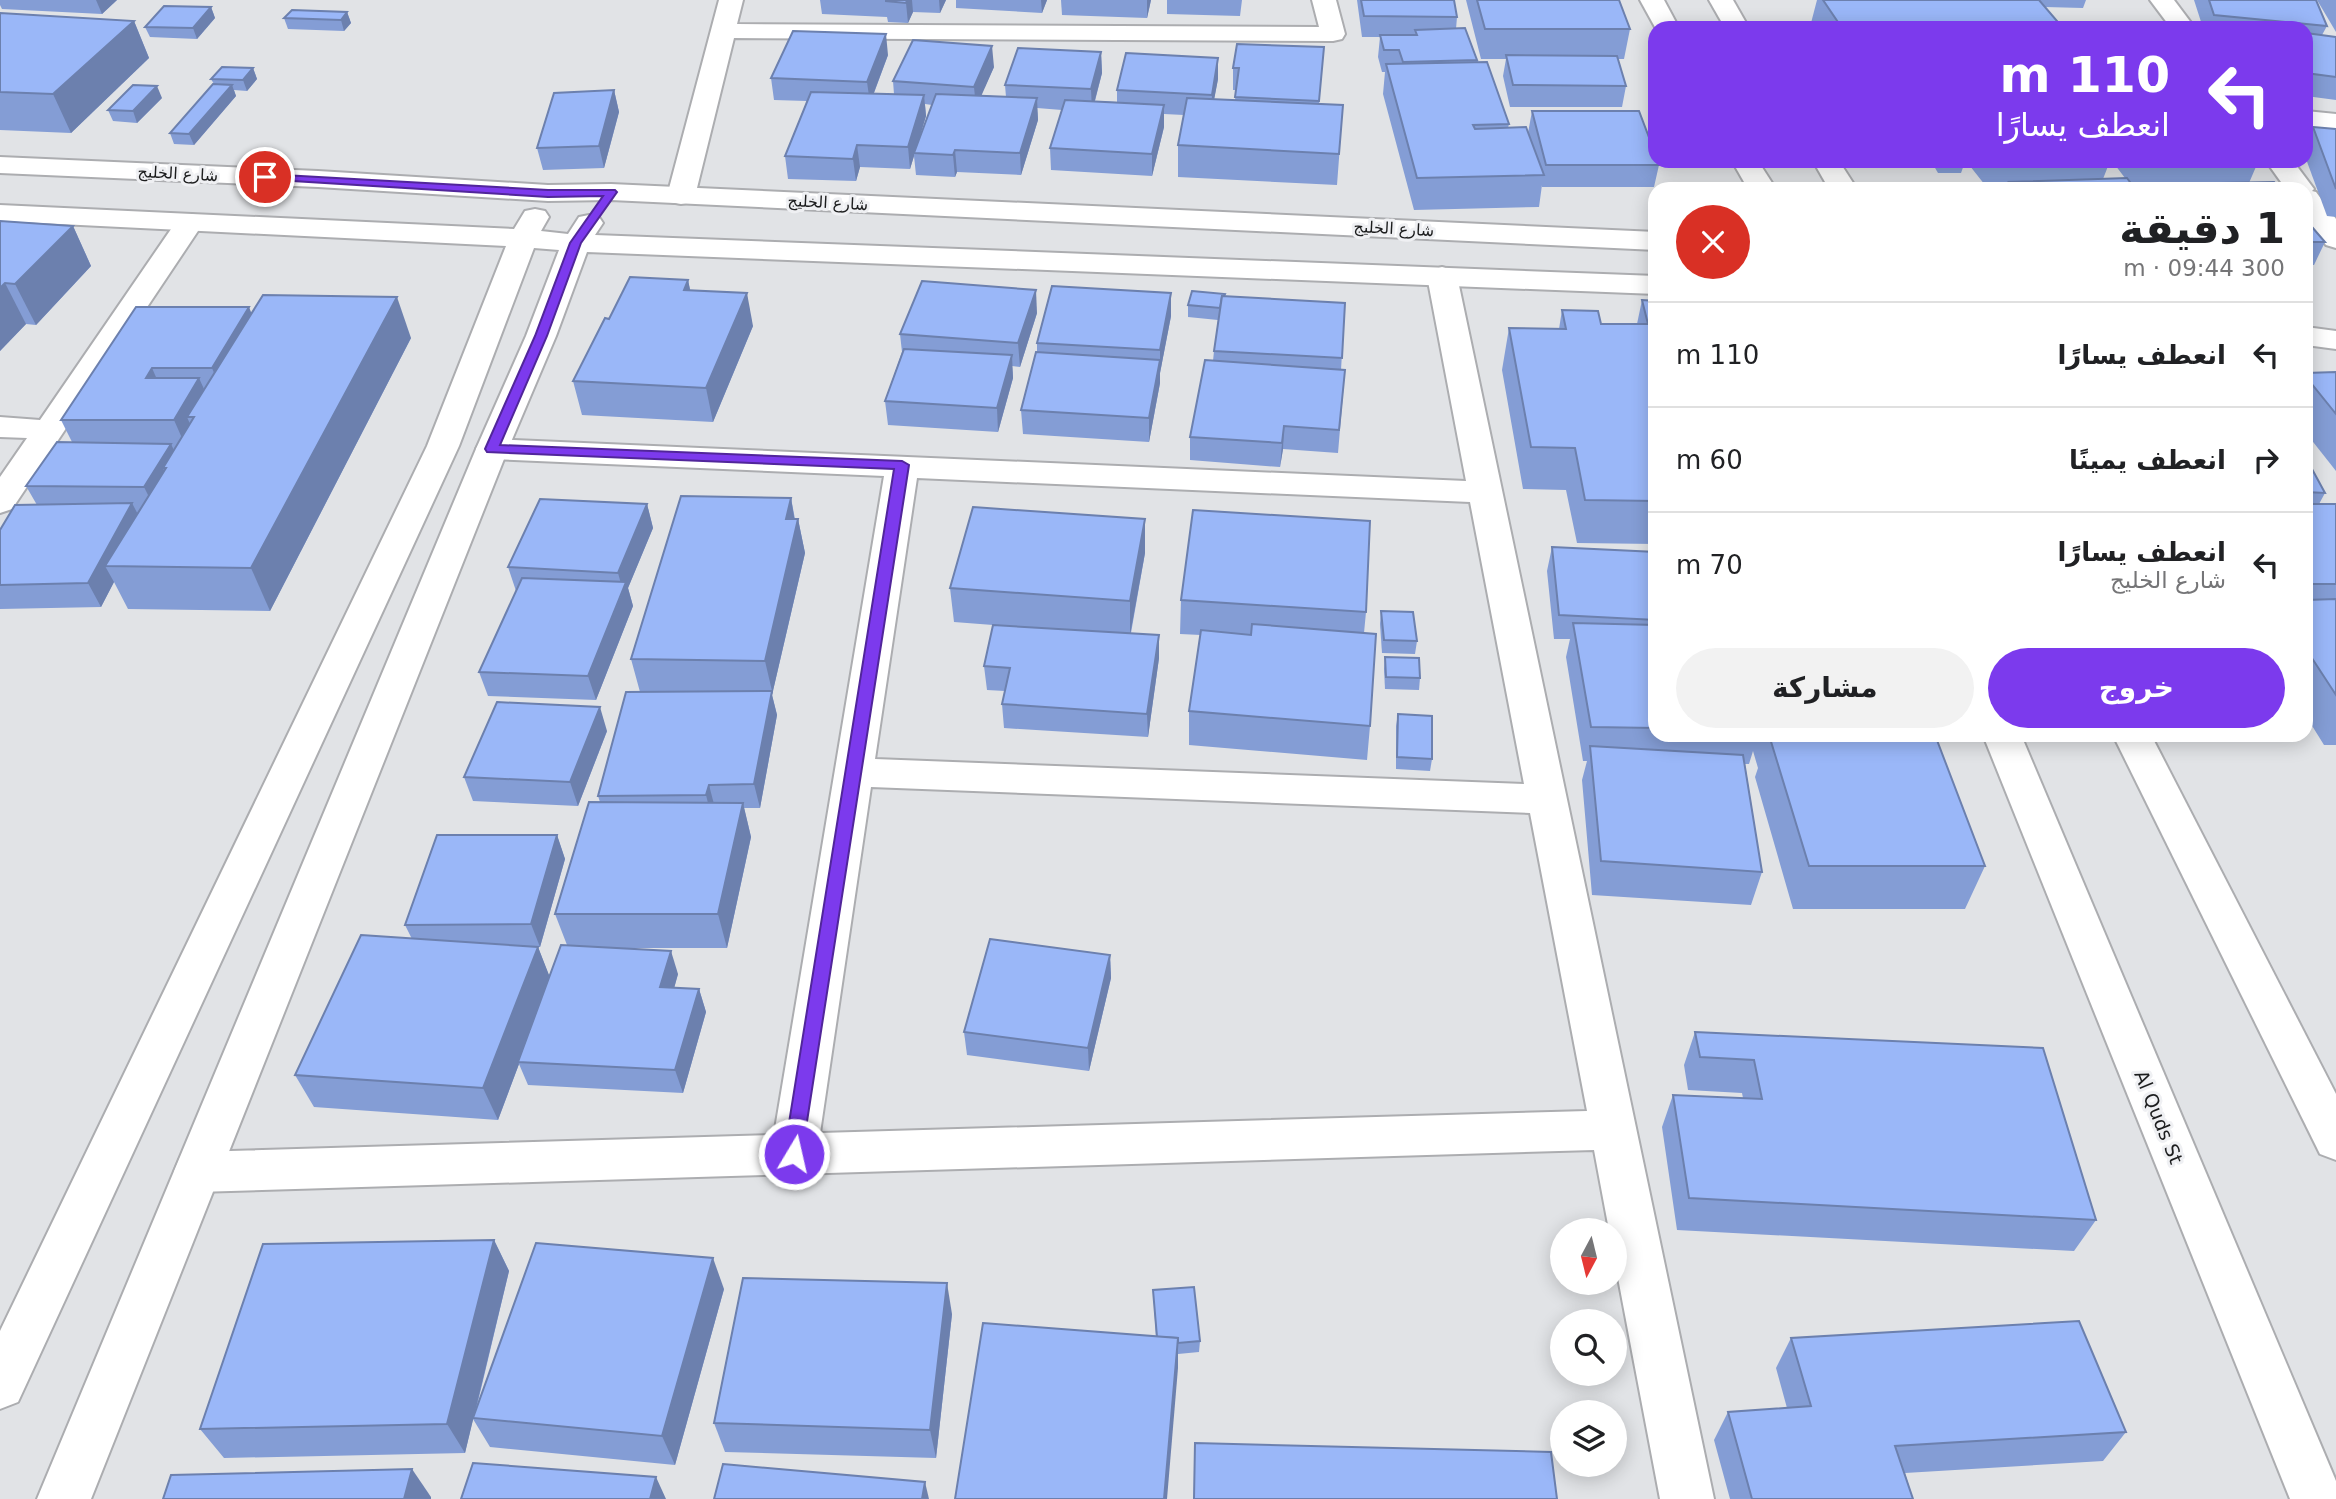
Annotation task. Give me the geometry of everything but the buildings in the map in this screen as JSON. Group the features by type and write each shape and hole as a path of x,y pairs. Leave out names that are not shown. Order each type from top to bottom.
{"street":[{"path":"681,195 731,0"},
{"path":"723,31 1334,34 1324,0"},
{"path":"1651,0 1663,21"},
{"path":"1721,0 1733,21"},
{"path":"2162,0 2178,21"},
{"path":"2313,120 2336,122"},
{"name":"شارع الخليج","path":"0,165 318,179 548,194 611,192 1648,240"},
{"path":"64,1499 492,449 541,336 576,243 611,192"},
{"path":"0,1385 443,446 523,238 548,194"},
{"path":"2313,208 2336,239"},
{"path":"0,213 523,238 576,243 1648,285"},
{"path":"0,502 190,222"},
{"path":"1442,276 1687,1499"},
{"path":"2313,337 2336,340"},
{"path":"0,427 49,430"},
{"path":"492,449 1485,492"},
{"path":"794,1154 902,465"},
{"name":"Al Quds St","path":"2005,742 2317,1499"},
{"path":"2136,742 2336,1140"},
{"path":"854,772 1546,799"},
{"path":"197,1172 1613,1130"}],"route":[{"path":"265,177 548,194 611,192 576,243 541,336 492,449 902,465 794,1154"}]}
